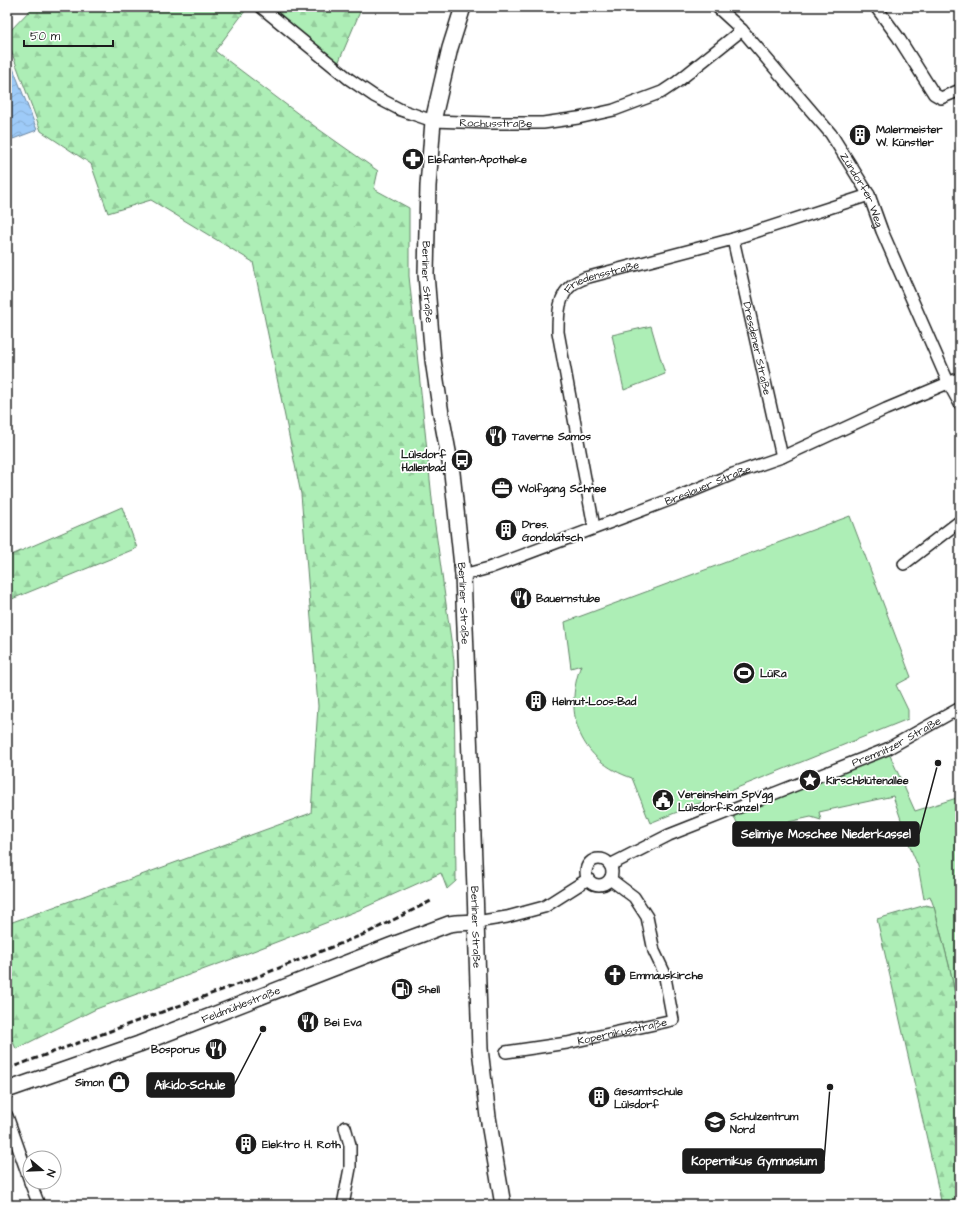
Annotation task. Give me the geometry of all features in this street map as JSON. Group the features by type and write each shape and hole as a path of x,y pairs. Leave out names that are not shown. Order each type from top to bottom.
{"street":[{"name":"Rochusstraße","path":"261,7 350,79 374,96 401,110 433,121 543,123 578,118 614,110 662,92 677,82 742,30"},
{"name":"Berliner Straße","path":"463,7 450,48 433,121 428,186 426,274 432,360 440,414 452,473 463,575 480,1049 488,1117 502,1205"},
{"name":"Zündorfer Weg","path":"717,7 742,30 830,134 869,195 882,231 949,384 960,404"},
{"path":"876,7 898,36 934,94 941,98 960,90"},
{"name":"Friedensstraße","path":"594,527 558,332 558,311 564,294 573,284 585,278 733,239 869,195"},
{"name":"Dresdener Straße","path":"733,239 782,457"},
{"name":"Breslauer Straße","path":"463,575 488,568 680,496 733,474 782,457 960,378"},
{"path":"904,564 960,521"},
{"name":"Premnitzer Straße","path":"610,865 669,835 887,749 960,708"},
{"path":"594,860 603,860 610,865 612,870 610,879 605,884 593,884 588,879 586,874 588,866 594,860"},
{"path":"476,922 507,917 544,907 588,879"},
{"name":"Kopernikusstraße","path":"506,1052 567,1043 674,1020 664,972 654,951 647,917 634,897 610,879"},
{"name":"Feldmühlestraße","path":"7,1090 139,1044 449,924 476,922"},
{"path":"7,1116 22,1158"},
{"path":"342,1205 350,1168 350,1145 345,1127"},
{"path":"33,1190 39,1205"}],"green space":[{"path":"33,7 248,7 215,51 317,128 378,171 374,189 409,208 409,276 434,518 454,661 456,881 447,889 441,873 359,910 243,955 96,1009 16,1049 7,1027 7,924 311,813 318,706 301,494 253,262 151,200 108,213 91,164 41,131 7,40 7,34"},
{"path":"266,7 362,7 337,66"},
{"path":"651,326 665,374 624,390 612,335"},
{"path":"122,507 137,548 7,601 7,557"},
{"name":"LüRa","path":"850,516 911,677 896,685 908,710 908,719 650,823 632,778 614,770 600,760 588,748 580,734 575,719 574,702 576,684 581,665 571,668 565,622"},
{"path":"888,751 915,811 960,797 960,1019 950,969 934,907 930,896 924,899 918,866 893,796 819,812 821,820 811,817 742,832 733,815"},
{"path":"926,905 934,907 950,969 960,1019 960,1205 942,1205 877,919"}],"water":[{"path":"11,63 37,130 13,139 7,123 7,64"}],"railway":[{"path":"7,1069 249,980 367,933 433,900"}],"place":[{"name":"Malermeister W. Künstler","path":"860,135"},
{"name":"Elefanten-Apotheke","path":"413,159"},
{"name":"Taverne Samos","path":"496,436"},
{"name":"Lülsdorf Hallenbad","path":"462,460"},
{"name":"Wolfgang Schnee","path":"502,488"},
{"name":"Dres. Gondolatsch","path":"506,530"},
{"name":"Bauernstube","path":"521,598"},
{"name":"LüRa","path":"744,673"},
{"name":"Helmut-Loos-Bad","path":"536,701"},
{"name":"Selimiye Moschee Niederkassel","path":"938,763"},
{"name":"Kirschblütenallee","path":"810,780"},
{"name":"Vereinsheim SpVgg Lülsdorf-Ranzel","path":"663,800"},
{"name":"Emmauskirche","path":"615,975"},
{"name":"Shell","path":"402,989"},
{"name":"Bei Eva","path":"308,1022"},
{"name":"Aikido-Schule","path":"263,1029"},
{"name":"Bosporus","path":"216,1049"},
{"name":"Simon","path":"119,1082"},
{"name":"Kopernikus Gymnasium","path":"830,1087"},
{"name":"Gesamtschule Lülsdorf","path":"599,1097"},
{"name":"Schulzentrum Nord","path":"715,1122"},
{"name":"Elektro H. Roth","path":"246,1144"}]}
